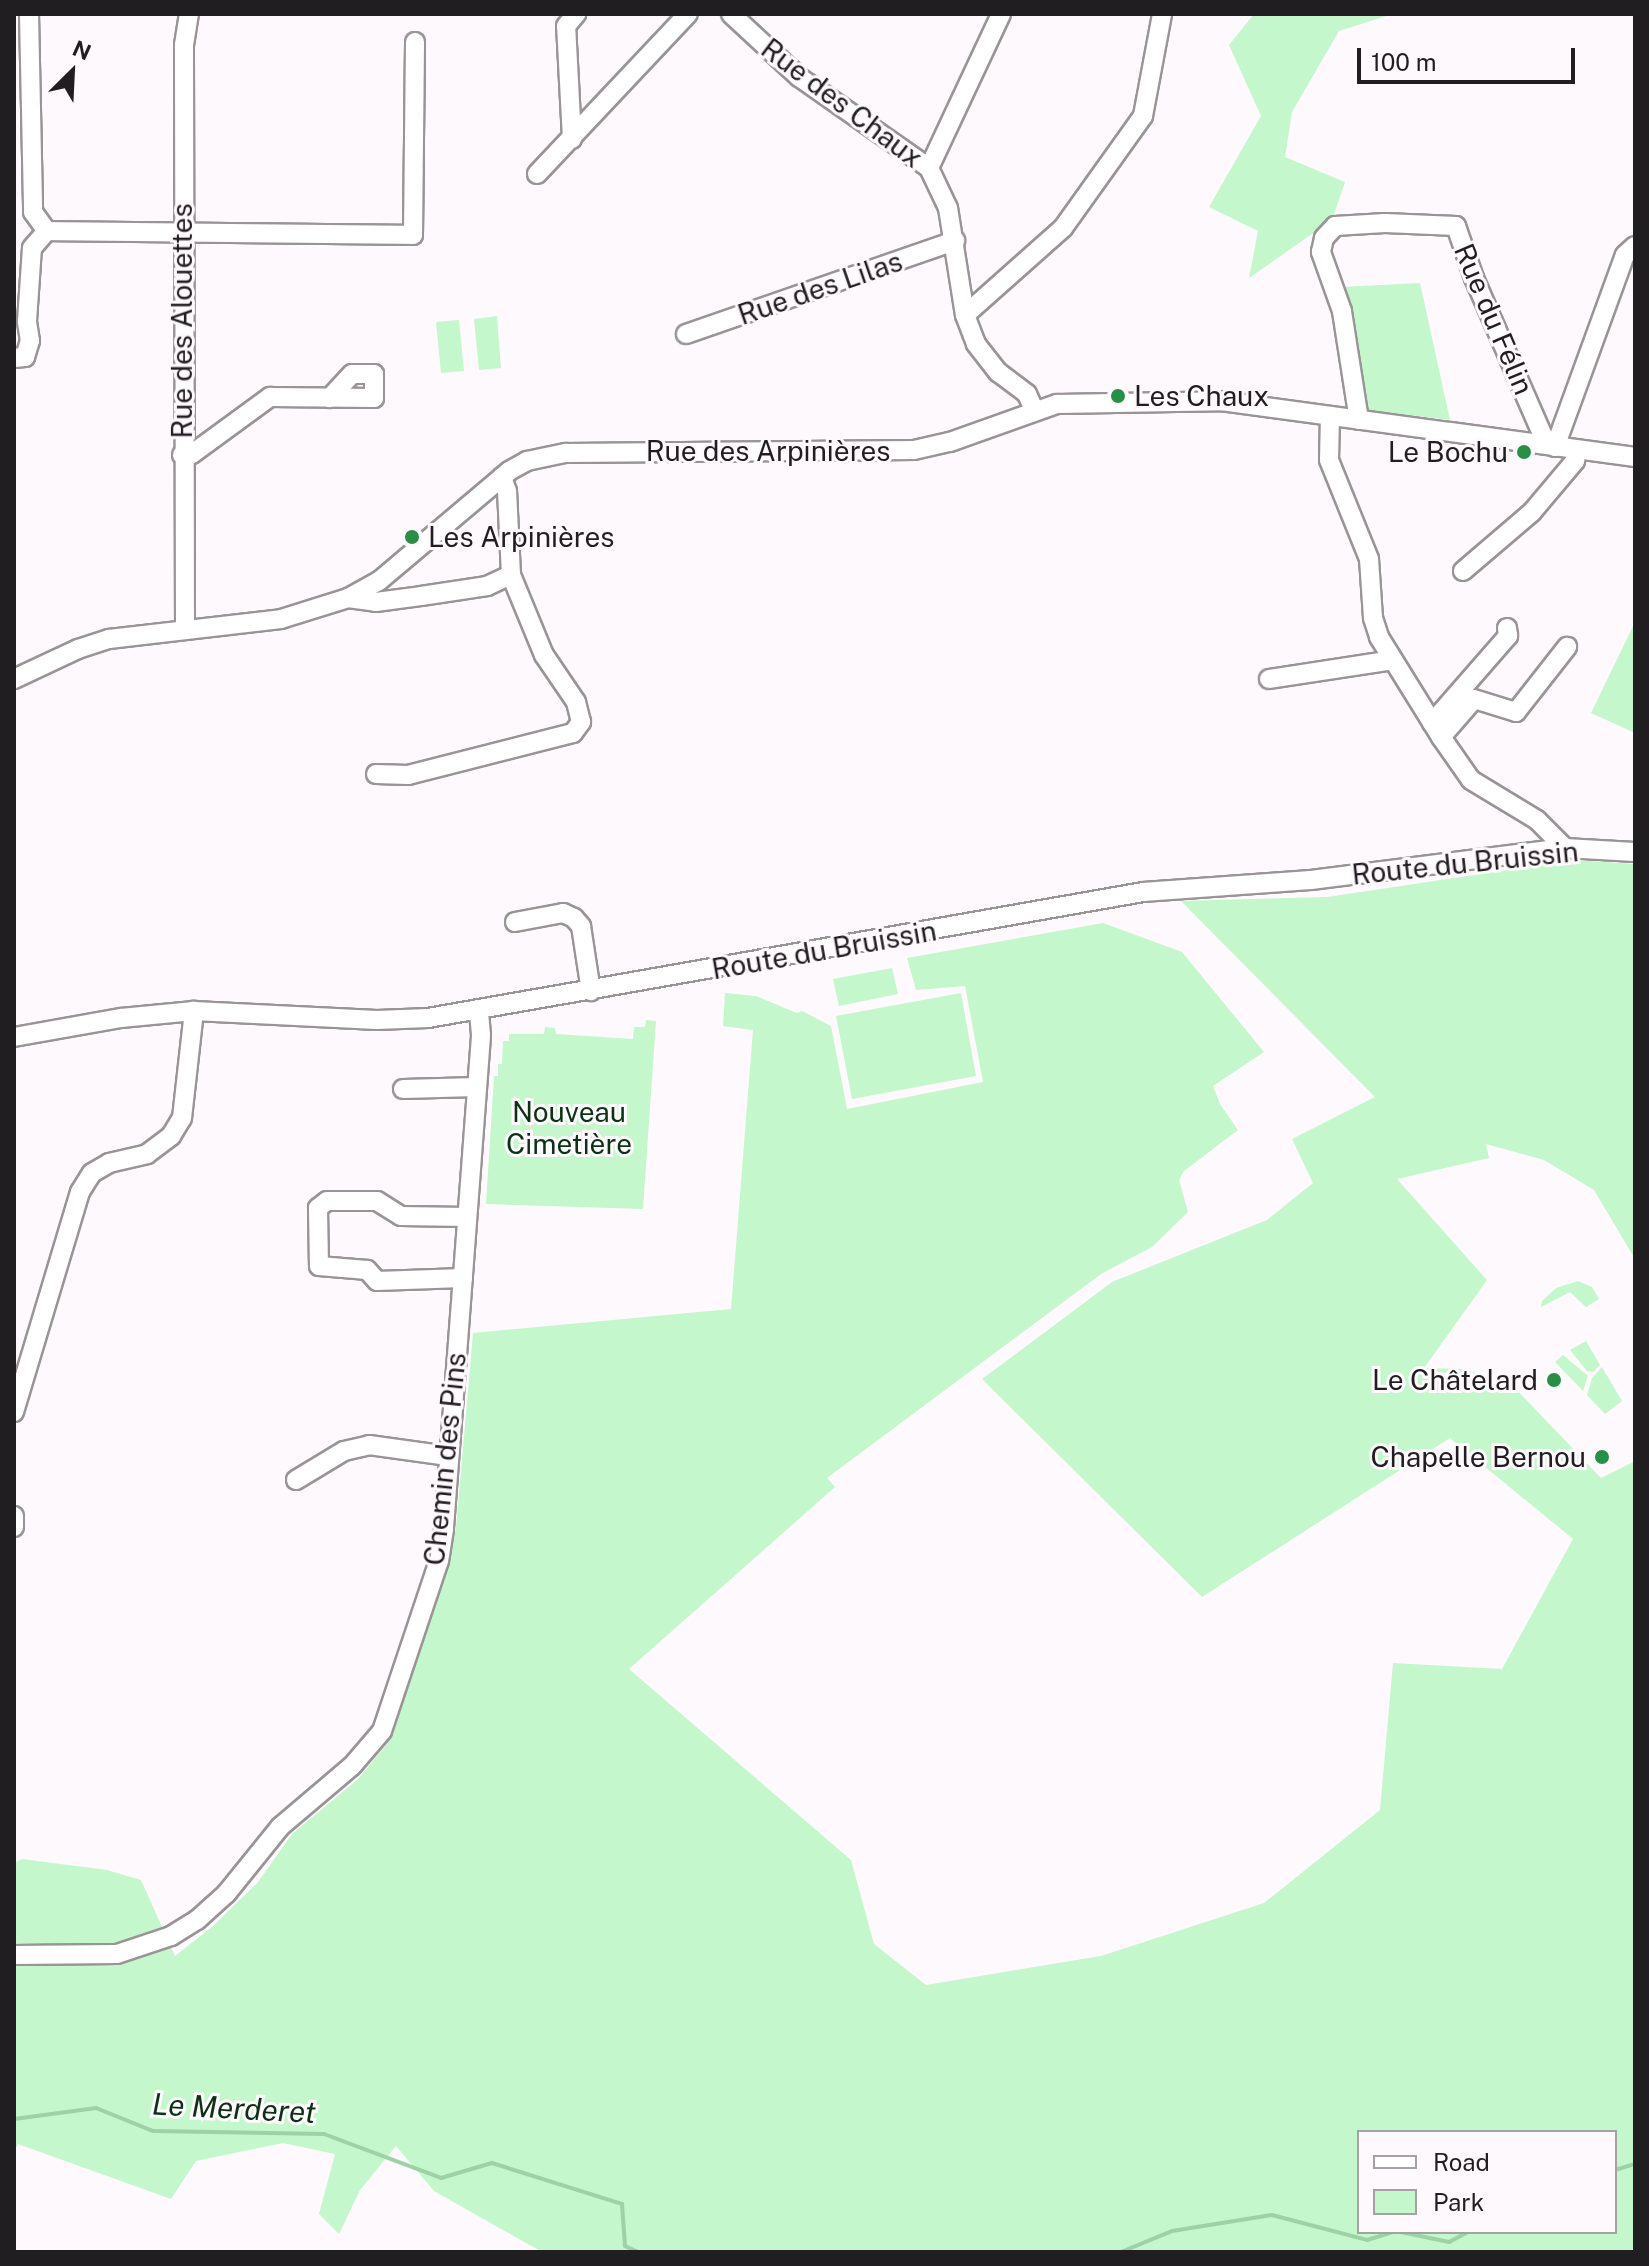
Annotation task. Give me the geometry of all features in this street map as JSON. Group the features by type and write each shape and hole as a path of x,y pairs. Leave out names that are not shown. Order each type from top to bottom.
{"street":[{"path":"29,14 33,212 47,231"},
{"name":"Rue des Alouettes","path":"185,628 182,455 184,45 189,14"},
{"path":"572,139 566,26 576,14"},
{"path":"537,174 688,14"},
{"name":"Rue des Chaux","path":"731,14 799,77 929,168 948,208 965,315 983,353 998,372 1027,394 1034,410"},
{"path":"929,168 1001,14"},
{"path":"965,315 1063,228 1143,116 1162,14"},
{"path":"14,358 25,357 30,341 20,325 32,248 47,231 413,235 415,42"},
{"name":"Rue du Félin","path":"1359,420 1342,311 1321,252 1324,238 1335,226 1385,223 1456,226 1474,278 1551,446"},
{"name":"Rue des Lilas","path":"686,334 955,241"},
{"path":"1551,446 1625,255 1635,246"},
{"path":"182,455 192,454 270,397 330,398"},
{"name":"Rue des Arpinières","path":"14,679 78,649 109,639 281,619 348,598 379,581 502,477 527,461 566,453 914,450 950,442 1034,410 1065,403 1221,401 1635,457"},
{"path":"1330,416 1329,460 1369,559 1373,618 1393,660 1471,780 1537,820 1565,848"},
{"path":"1463,571 1532,512 1575,461 1577,450"},
{"path":"376,774 408,775 558,737 573,733 581,722 576,702 544,655 511,575 507,491 502,477"},
{"name":"Rue des Arpinières","path":"348,598 376,602 421,596 487,586 511,575"},
{"path":"1436,730 1508,636 1507,628"},
{"path":"1436,730 1474,699 1516,712 1567,647"},
{"path":"1269,679 1393,660"},
{"name":"Route du Bruissin","path":"14,1037 121,1018 194,1011 377,1020 479,1012 1143,892 1311,880 1565,848 1635,852"},
{"path":"515,922 563,913 574,918 581,926 591,991"},
{"path":"14,1412 80,1192 92,1173 109,1163 147,1154 171,1136 182,1118 194,1011"},
{"name":"Chemin des Pins","path":"14,1955 117,1954 171,1936 197,1920 226,1894 280,1827 352,1766 382,1731 439,1561 477,1087 479,1012"},
{"path":"403,1089 477,1087"},
{"path":"463,1278 377,1281 367,1270 319,1266 318,1208 327,1201 377,1201 401,1216 467,1217"},
{"path":"296,1480 344,1451 369,1445 448,1456"},
{"path":"14,1516 14,1527"}],"green space":[{"path":"1254,14 1393,14 1339,31 1292,112 1285,157 1345,182 1332,220 1249,278 1258,231 1209,207 1261,116 1229,45"},
{"path":"1420,283 1450,420 1369,410 1363,400 1341,287"},
{"path":"497,316 501,368 479,370 474,319"},
{"path":"459,320 464,371 441,373 436,322"},
{"path":"1635,622 1635,733 1591,713"},
{"path":"1574,860 1635,864 1635,1259 1594,1190 1544,1160 1486,1144 1489,1158 1397,1179 1487,1280 1424,1368 1464,1369 1512,1385 1601,1478 1635,1461 1635,2252 542,2252 434,2191 396,2146 360,2190 339,2234 319,2214 335,2154 283,2143 196,2161 171,2199 18,2144 14,2151 14,1863 22,1859 107,1870 141,1880 175,1956 212,1927 258,1882 292,1834 358,1779 391,1739 447,1571 456,1528 473,1333 731,1309 753,1030 723,1026 725,993 756,996 797,1013 802,1011 831,1026 847,1109 983,1082 965,986 916,990 907,958 1103,923 1182,952 1264,1052 1213,1086 1220,1104 1238,1130 1184,1171 1179,1180 1188,1212 1152,1247 1101,1274 827,1478 835,1487 629,1669 851,1860 874,1944 926,1985 1101,1956 1264,1903 1380,1810 1393,1663 1502,1669 1573,1539 1450,1438 1202,1597 982,1379 1112,1282 1267,1220 1313,1183 1292,1139 1375,1097 1181,901 1327,897"},
{"path":"892,968 898,994 839,1006 833,979"},
{"path":"961,993 976,1076 852,1099 836,1016"},
{"name":"Nouveau Cimetière","path":"646,1020 656,1021 643,1209 486,1204 494,1076 498,1076 503,1041 509,1041 509,1034 544,1034 545,1027 555,1028 556,1034 633,1039 634,1027 645,1027"},
{"path":"1578,1281 1592,1287 1599,1299 1586,1307 1570,1292 1541,1307 1542,1301 1556,1288"},
{"path":"1586,1341 1600,1365 1593,1372 1587,1371 1570,1350"},
{"path":"1563,1355 1588,1376 1583,1391 1555,1362"},
{"path":"1602,1367 1622,1401 1605,1414 1587,1395 1592,1378"}],"waterway":[{"name":"Le Merderet","path":"14,2119 96,2108 153,2131 324,2134 441,2178 492,2163 622,2204 625,2246 638,2252"},
{"name":"Le Merderet","path":"1617,2169 1635,2164"},
{"name":"Le Merderet","path":"1121,2252 1172,2231 1272,2215 1367,2240 1386,2234"},
{"name":"Le Merderet","path":"1411,2234 1449,2242 1464,2234"}],"place":[{"name":"Les Chaux","path":"1118,396"},
{"name":"Le Bochu","path":"1524,452"},
{"name":"Les Arpinières","path":"412,537"},
{"name":"Le Châtelard","path":"1554,1380"},
{"name":"Chapelle Bernou","path":"1602,1457"}]}
